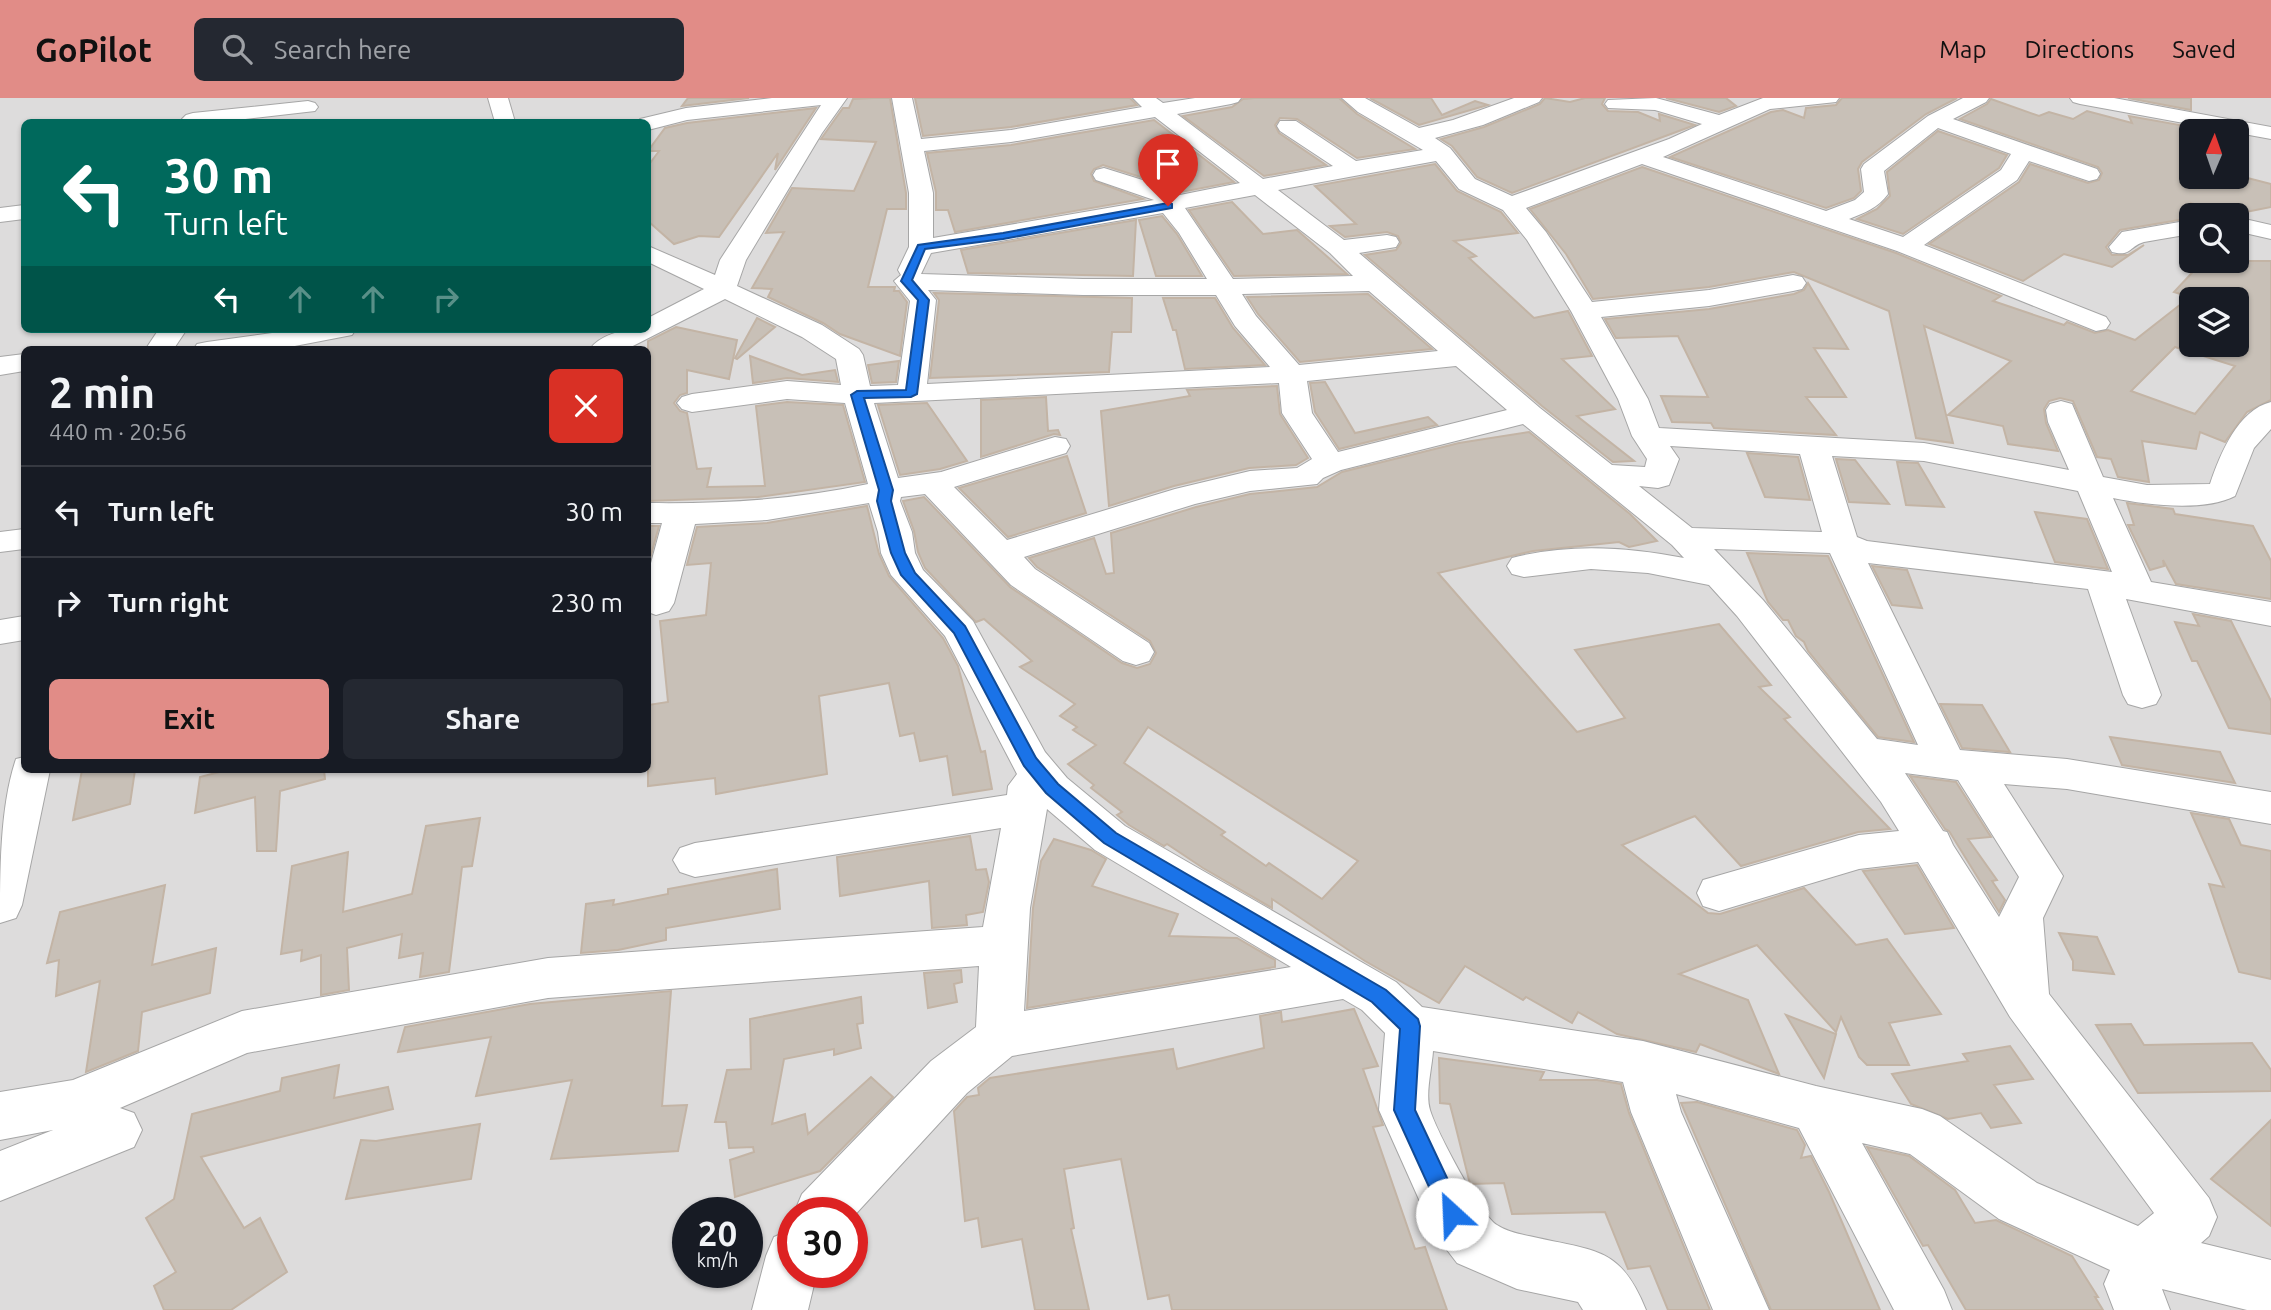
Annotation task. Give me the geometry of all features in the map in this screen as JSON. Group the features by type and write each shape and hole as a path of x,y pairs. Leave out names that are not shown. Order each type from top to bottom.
{"street":[{"path":"498,98 504,119"},
{"path":"655,124 686,114 827,98"},
{"path":"651,326 723,290 733,260 836,98"},
{"path":"902,98 921,193 921,247 906,281"},
{"path":"912,146 1012,136 1152,104 1231,98"},
{"path":"1352,98 1442,153 1467,184 1511,205 1537,237 1584,311 1633,399 1647,436 1663,459 1658,478 1607,474"},
{"path":"1511,205 1696,136 1717,122 1777,101 1806,102 1829,98"},
{"path":"1827,219 1868,202 1876,194 1872,169 1936,120 1979,98"},
{"path":"2080,98 2165,106 2187,119"},
{"path":"1615,104 1645,100 1717,122"},
{"path":"1455,103 1463,114 1525,101"},
{"path":"1152,104 1339,248 1529,414 1684,538 1751,608 1896,791 2027,1002 2190,1217 2144,1257 2132,1284 2142,1310"},
{"path":"1416,135 1446,131 1491,108"},
{"path":"193,119 305,109"},
{"path":"1936,120 2089,174"},
{"path":"655,124 669,121 750,128"},
{"path":"1288,126 1351,168"},
{"path":"787,130 812,132"},
{"path":"2249,131 2271,133"},
{"path":"1906,246 2008,175 2024,151"},
{"path":"921,247 1003,236 1168,206 1351,168 1442,153"},
{"path":"1639,156 1906,246 2096,323"},
{"path":"1104,175 1160,193 1190,230 1245,320 1293,374 1297,413 1330,463"},
{"path":"0,215 21,212"},
{"path":"2249,227 2271,232"},
{"path":"2121,247 2131,237 2179,230"},
{"path":"1339,248 1387,242"},
{"path":"651,259 812,331 849,355 857,395 886,490 884,501 898,553 908,575 960,630 1030,762 1052,789 1110,838 1379,996 1410,1026 1643,1063 1816,1110 1922,1133 2018,1201 2144,1257 2271,1288"},
{"path":"906,281 998,286 1225,288 1376,283"},
{"path":"906,281 923,300 911,394"},
{"path":"1584,311 1709,298 1793,283"},
{"path":"1709,298 1726,323"},
{"path":"277,346 295,345 330,333"},
{"path":"611,346 636,333"},
{"path":"692,403 787,390 857,395 911,394 1293,374 1462,357"},
{"path":"0,366 21,363"},
{"path":"2061,410 2063,422 2138,591"},
{"path":"1647,436 1924,453 2147,495 2216,493 2224,489 2239,445 2271,411"},
{"path":"999,555 1186,496 1250,481 1306,477 1312,471 1330,463 1529,414"},
{"path":"664,514 740,513 862,498 886,490 933,484 1055,446"},
{"path":"1814,448 1842,542 1958,764 2041,876 2021,918 2027,1002"},
{"path":"933,484 1023,577 1136,652"},
{"path":"656,603 677,534 664,514"},
{"path":"1684,538 1842,542 1860,551 2102,580 2138,591 2271,614"},
{"path":"0,542 21,539"},
{"path":"1524,566 1591,558 1648,562 1718,576"},
{"path":"2102,580 2142,695"},
{"path":"0,632 21,628"},
{"path":"1863,751 1958,764 2067,774 2271,809"},
{"path":"1000,1037 1002,945 1014,865 1027,808 1030,762"},
{"path":"0,905 29,773"},
{"path":"695,860 1027,808"},
{"path":"1720,893 1859,852 1931,844"},
{"path":"0,1116 75,1103 242,1032 548,978 1002,945"},
{"path":"836,1197 950,1077 1000,1037 1348,978"},
{"path":"1410,1026 1404,1110 1452,1214 1476,1244 1517,1261 1594,1278 1618,1310"},
{"path":"1643,1063 1656,1112 1741,1310"},
{"path":"1816,1110 1924,1310"},
{"path":"0,1176 116,1130"},
{"path":"780,1310 785,1288"}],"shaded area":[{"path":"0,98 2271,98 2271,1310 0,1310"}],"building":[{"path":"688,98 749,98 682,106"},
{"path":"890,98 906,193 906,209 887,209 868,287 895,287 894,291 899,291 907,302 900,356 840,334 768,297 772,289 752,288 784,232 766,233 792,188 854,191 876,142 821,139 843,108 849,108 853,99"},
{"path":"915,98 1130,98 1137,105 1011,127 923,136"},
{"path":"1339,98 1357,114 1415,149 1357,158 1297,119 1280,118 1275,125 1279,133 1326,165 1264,176 1183,116 1232,107 1243,99"},
{"path":"1370,98 1431,98 1442,115 1475,101 1488,105 1419,125"},
{"path":"1545,98 1570,102 1585,98 1605,98 1602,104 1608,111 1638,112 1660,121 1659,114 1695,125 1512,193 1477,177 1452,146 1441,139 1484,127 1540,104"},
{"path":"1666,98 1726,98 1736,106 1719,112"},
{"path":"1842,98 1957,98 1926,114 1862,162 1858,169 1861,191 1854,198 1826,208 1670,157 1771,112 1783,110 1804,118 1806,108 1836,105"},
{"path":"2128,98 2191,98 2191,110"},
{"path":"1991,99 2039,116 2049,112 2073,119 2087,111 2132,123 2129,116 2179,125 2179,189 2249,189 2249,178 2271,184 2271,207 2249,211 2249,203 2179,203 2179,220 2120,230 2106,247 2112,255 2128,255 2144,245 2112,267 2064,254 2023,281 1929,244 2019,182 2030,164 2088,183 2099,180 2102,173 2098,167 1960,119"},
{"path":"816,108 775,170 778,153 719,237 699,236 674,244 651,224 651,162 659,151 651,151 651,147 665,128"},
{"path":"1154,120 1234,182 1176,193 1169,186 1103,165 1094,169 1091,174 1094,181 1143,199 955,232 948,210 936,210 936,192 927,153 1011,145"},
{"path":"1938,131 2007,155 1999,168 1903,234 1857,219 1877,209 1890,196 1887,172"},
{"path":"1435,164 1457,191 1501,212 1518,233 1454,241 1476,256 1469,258 1534,318 1568,311 1592,356 1562,359 1615,409 1577,416 1634,461 1613,462 1542,406 1365,255 1396,250 1401,243 1398,236 1387,232 1345,237 1330,226 1356,224 1315,186"},
{"path":"1642,167 1896,253 2001,296 1993,301 2064,325 2067,322 2095,333 2108,330 2135,340 2179,306 2179,348 2175,347 2131,391 2195,414 2235,366 2207,357 2249,357 2249,287 2179,287 2179,294 2174,292 2192,273 2249,273 2249,261 2271,261 2271,400 2247,412 2225,442 2200,432 2196,449 2142,441 2149,482 2118,477 2111,459 2097,457 2073,401 2060,398 2049,401 2044,409 2046,423 2058,451 2008,444 2003,426 1948,415 2011,361 1924,326 1953,443 1916,438 1889,311 1794,272 1709,287 1593,299 1566,254 1530,209"},
{"path":"1232,202 1263,234 1297,230 1347,274 1234,276 1189,210"},
{"path":"1162,216 1177,234 1202,276 1156,276 1139,220"},
{"path":"1136,220 1133,276 968,273 961,250"},
{"path":"1808,283 1848,349 1814,348 1846,397 1806,397 1836,435 1714,428 1711,423 1672,422 1661,396 1708,397 1678,336 1616,338 1605,319 1709,309 1794,294 1804,290"},
{"path":"934,293 1132,298 1131,332 1112,332 1109,372 930,378 939,300"},
{"path":"1368,294 1432,349 1300,362 1258,314 1247,297"},
{"path":"1163,298 1215,298 1233,328 1265,365 1185,369 1176,330 1173,330"},
{"path":"757,318 775,327 735,358"},
{"path":"676,327 737,340 729,379 687,370 687,393 680,395 674,403 680,411 687,413 697,469 711,468 707,487 765,486 756,406 787,402 843,405 865,482 758,497 651,501 651,346 648,346 648,341"},
{"path":"750,356 802,375 835,370 838,382 787,378 753,383"},
{"path":"899,361 896,382 872,383 868,365"},
{"path":"1325,382 1355,433 1428,417 1437,425 1339,449 1315,412 1310,383"},
{"path":"1277,386 1280,414 1308,458 1296,465 1249,468 1174,486 1109,506 1101,411 1190,396 1187,390"},
{"path":"1046,397 1048,431 1058,430 1060,435 1054,434 981,457 981,400"},
{"path":"927,403 967,461 940,469 900,475 878,405"},
{"path":"1529,432 1630,514 1657,541 1629,547 1619,542 1533,551 1438,573 1577,732 1625,718 1575,650 1719,624 1771,685 1759,687 1790,717 1784,719 1890,829 1858,832 1741,866 1695,816 1622,845 1708,913 1720,914 1804,888 1856,945 1887,939 1941,1014 1889,1023 1909,1065 1867,1065 1859,1057 1841,1017 1836,1032 1757,945 1679,974 1748,1000 1779,1074 1700,1044 1696,1052 1617,1034 1578,1012 1572,1023 1526,997 1523,1000 1465,966 1439,1003 1365,961 1272,899 1272,908 1167,844 1164,846 1129,825 1117,815 1122,812 1091,788 1094,785 1068,764 1096,745 1073,730 1077,727 1060,716 1075,704 1020,667 1032,661 984,619 976,622 925,568 903,501 924,497 1010,587 1122,663 1137,668 1150,664 1156,653 1150,641 1037,567 1029,558 1094,538 1106,574 1114,573 1111,533 1250,494 1317,487 1342,472 1459,443","holes":["1148,727 1358,861 1322,899 1269,863 1266,866 1221,835 1225,832 1124,763"]},
{"path":"1747,453 1798,457 1810,500 1765,497"},
{"path":"1067,456 1086,513 1008,537 959,488"},
{"path":"1836,459 1855,460 1889,504 1849,502"},
{"path":"1897,462 1918,463 1944,507 1906,505"},
{"path":"2127,503 2173,509 2175,514 2253,526 2271,561 2271,599 2176,584 2163,560 2164,566 2150,570 2128,525 2134,525"},
{"path":"867,506 879,554 889,576 943,638 958,666 981,752 985,751 992,789 953,795 947,756 920,761 914,733 900,736 889,683 819,696 827,774 716,794 715,778 648,786 648,773 651,773 651,705 668,702 660,621 706,615 711,563 687,565 697,527 767,523"},
{"path":"2035,512 2087,519 2108,569 2055,562"},
{"path":"651,526 659,526 651,555"},
{"path":"1747,553 1828,556 1914,742 1878,737 1808,651 1804,642 1796,636 1788,620 1783,620 1768,602"},
{"path":"1872,566 1907,570 1922,608 1892,605"},
{"path":"2193,614 2231,621 2271,701 2271,734 2229,728 2197,661 2192,661 2175,622 2199,626"},
{"path":"1940,704 1982,705 2010,752 1962,748"},
{"path":"2110,737 2220,752 2235,783 2122,765"},
{"path":"81,773 135,773 130,804 73,820"},
{"path":"215,773 324,773 325,779 280,791 276,851 257,851 255,797 195,813 200,777"},
{"path":"1910,776 1956,782 1991,837 1968,839 1997,880 1992,881 2005,900 1999,912 1949,831 1945,829"},
{"path":"2191,813 2229,819 2241,845 2271,851 2271,979 2239,972 2209,884 2224,887"},
{"path":"480,818 472,866 462,867 449,972 420,977 423,953 399,958 402,934 347,948 349,990 321,995 321,955 301,961 302,950 281,954 292,866 348,852 343,912 412,894 426,826"},
{"path":"970,836 976,870 986,869 989,882 983,912 966,915 967,925 932,928 929,881 840,896 837,857"},
{"path":"1054,839 1091,850 1106,859 1092,886 1178,914 1169,936 1237,938 1275,960 1275,967 1027,1008 1033,908 1041,861"},
{"path":"1917,865 1954,928 1905,934 1863,871"},
{"path":"777,869 780,909 666,928 666,940 618,950 581,953 586,904 614,900 613,905 668,894 668,889"},
{"path":"165,885 152,965 216,948 210,993 142,1012 138,1051 86,1072 100,981 56,996 59,960 47,963 60,912"},
{"path":"2059,933 2097,937 2114,974 2073,970 2073,961"},
{"path":"961,970 962,982 954,984 957,1002 928,1008 924,973"},
{"path":"671,991 662,1106 687,1105 678,1151 551,1159 572,1080 476,1096 491,1037 398,1052 405,1027 530,1004"},
{"path":"861,997 863,1023 857,1024 861,1048 834,1055 834,1049 784,1059 772,1124 805,1114 808,1134 871,1077 893,1097 820,1171 735,1197 730,1160 754,1152 753,1147 729,1148 726,1122 715,1122 727,1070 751,1069 750,1019"},
{"path":"1354,1009 1378,1066 1363,1069 1383,1125 1373,1127 1415,1249 1425,1247 1447,1310 1172,1310 1169,1295 1148,1299 1121,1159 1064,1169 1074,1228 1071,1229 1089,1310 1035,1310 1022,1239 982,1247 978,1218 965,1221 954,1111 967,1097 979,1095 978,1088 990,1078 1173,1049 1177,1069 1264,1048 1260,1016 1281,1012 1282,1022"},
{"path":"1786,1015 1836,1034 1824,1078"},
{"path":"2131,1024 2144,1045 2252,1043 2271,1070 2271,1091 2138,1093 2096,1025"},
{"path":"2010,1046 2033,1079 1994,1085 2021,1123 1991,1128 1981,1113 1948,1119 1911,1104 1892,1074 1968,1061 1963,1054"},
{"path":"1439,1058 1544,1072 1540,1080 1597,1080 1621,1084 1629,1113 1710,1310 1668,1310 1650,1266 1628,1269 1605,1212 1512,1214 1504,1183 1470,1184 1450,1104 1440,1103"},
{"path":"339,1065 334,1098 388,1087 393,1109 201,1157 244,1228 260,1218 287,1272 231,1310 164,1310 154,1286 176,1272 146,1218 174,1199 192,1114 280,1091 282,1078"},
{"path":"1697,1102 1797,1130 1805,1145 1801,1158 1811,1156 1880,1310 1771,1310 1681,1103"},
{"path":"2271,1120 2271,1226 2211,1179"},
{"path":"480,1124 471,1179 346,1199 361,1140 376,1141"},
{"path":"1867,1147 1909,1156 1955,1190 1975,1223 1996,1220 2072,1256 2098,1297 2095,1297 2103,1310 1966,1310 1928,1245 1923,1246"}],"route":[{"path":"1168,206 1003,236 921,247 906,281 923,300 911,394 857,395 886,490 884,501 895,532 898,553 908,575 960,630 1030,762 1052,789 1110,838 1379,996 1410,1026 1404,1110 1452,1214"}]}
